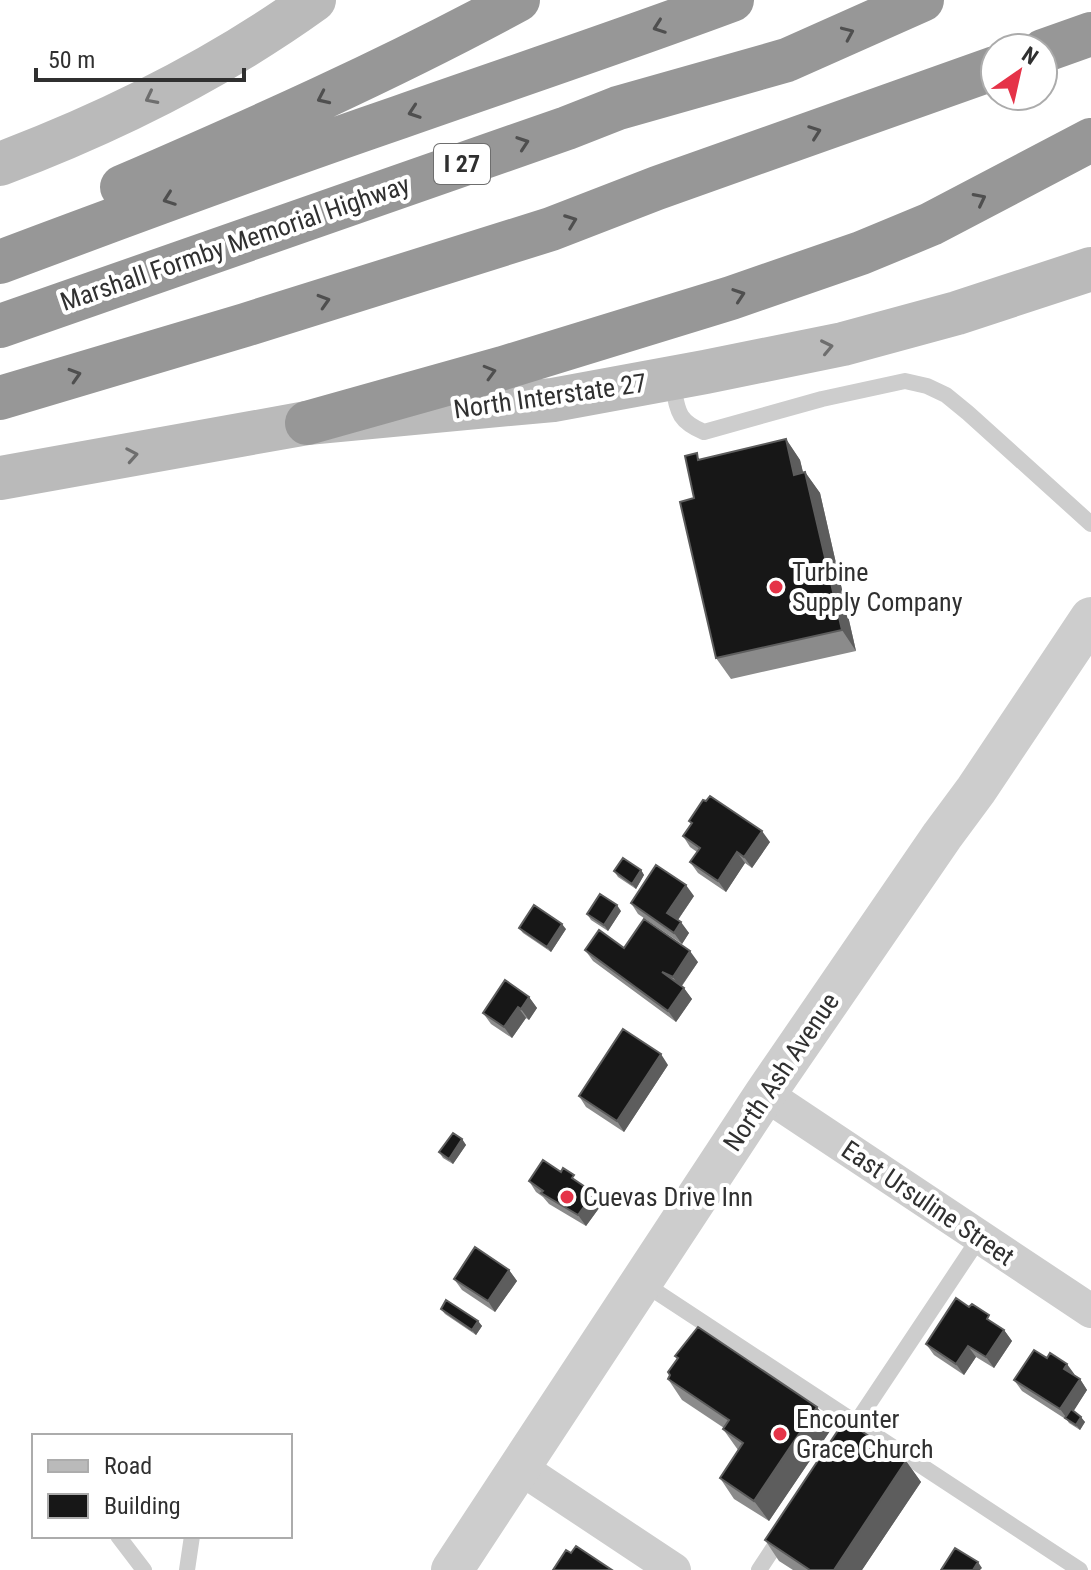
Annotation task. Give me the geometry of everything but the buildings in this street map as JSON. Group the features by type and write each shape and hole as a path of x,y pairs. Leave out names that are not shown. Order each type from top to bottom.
{"highway":[{"path":"0,238 274,121 399,62 518,0"},
{"name":"I 27","path":"0,262 164,200 599,50 732,0"},
{"name":"Marshall Formby Memorial Highway","path":"0,326 618,108 787,60 922,0"},
{"path":"1059,45 1091,34"},
{"path":"0,398 551,229 979,74"},
{"path":"307,423 534,359 731,298 861,253 931,224 1091,140"}],"main road":[{"path":"0,164 109,120 180,84 261,38 314,0"},
{"name":"North Interstate 27","path":"0,478 307,423 553,400 671,378 843,344 957,313 1091,269"}],"street":[{"name":"North Ash Avenue","path":"452,1570 765,1094 1091,618"},
{"name":"East Ursuline Street","path":"765,1094 1091,1311"},
{"path":"519,1467 674,1570"}],"lane":[{"path":"671,378 679,413 686,425 704,432 822,399 905,381 927,386 946,395 968,413 1091,524"},
{"path":"841,1447 980,1237"},
{"path":"642,1282 1080,1570"},
{"path":"759,1570 792,1521"},
{"path":"120,1538 144,1570"},
{"path":"187,1570 192,1538"}],"place":[{"name":"Turbine Supply Company","path":"776,587"},
{"name":"Cuevas Drive Inn","path":"567,1197"},
{"name":"Encounter Grace Church","path":"780,1434"}]}
